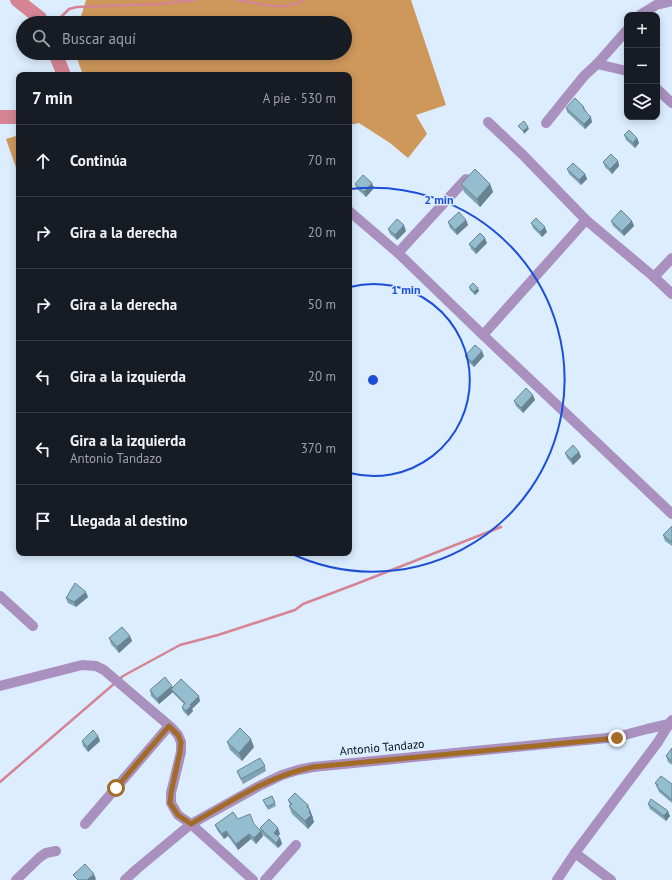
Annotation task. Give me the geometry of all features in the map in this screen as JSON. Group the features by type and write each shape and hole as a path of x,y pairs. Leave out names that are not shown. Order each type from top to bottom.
{"street":[{"path":"645,12 656,5 672,1"},
{"path":"546,123 584,76 597,64 624,33"},
{"path":"597,64 624,70"},
{"path":"660,92 672,103"},
{"path":"488,122 523,155 586,220 672,294"},
{"path":"398,253 466,179"},
{"path":"352,214 398,253 672,514"},
{"path":"483,335 586,220"},
{"path":"654,277 672,258"},
{"path":"0,596 34,626"},
{"path":"0,686 82,665 96,666 104,670 178,735 181,742 180,752 170,803 178,815 191,824 253,880"},
{"path":"85,824 169,726"},
{"path":"557,880 575,853 670,727"},
{"name":"Antonio Tandazo","path":"125,880 191,824 261,785 282,775 298,770 313,767 617,738 646,729 670,727"},
{"path":"265,880 296,845"},
{"path":"16,880 46,852 56,851"},
{"path":"575,853 611,880"}],"shaded area":[{"path":"86,0 411,0 446,105 416,115 427,134 408,158 390,143 359,123 352,124 352,72 82,72 78,60 352,60 352,16 81,16"},
{"path":"16,136 16,167 6,139"}],"building":[{"path":"575,98 591,117 584,124 566,108"},
{"path":"524,121 528,127 523,131 518,126"},
{"path":"629,130 637,138 633,143 624,135"},
{"path":"611,154 618,161 610,169 603,162"},
{"path":"573,163 585,174 579,180 567,169"},
{"path":"475,169 490,184 477,199 461,184"},
{"path":"363,175 372,183 364,192 355,184"},
{"path":"621,210 632,221 622,231 611,221"},
{"path":"459,212 466,220 455,230 448,222"},
{"path":"536,218 545,227 540,232 531,223"},
{"path":"397,219 404,225 395,235 388,229"},
{"path":"480,233 485,238 475,249 469,244"},
{"path":"473,283 478,288 474,292 469,287"},
{"path":"475,345 482,351 472,362 465,356"},
{"path":"526,388 533,395 521,408 514,401"},
{"path":"573,445 579,452 571,459 565,453"},
{"path":"672,526 672,542 663,535"},
{"path":"75,583 86,592 74,602 66,598"},
{"path":"122,627 130,636 117,647 109,638"},
{"path":"165,677 172,686 157,699 150,690"},
{"path":"181,679 199,696 186,711 182,707 185,703 171,689"},
{"path":"240,728 251,739 239,753 227,742"},
{"path":"93,730 98,736 87,747 82,741"},
{"path":"672,748 672,761 666,756"},
{"path":"260,758 265,766 241,779 237,771"},
{"path":"661,776 672,784 672,800 657,787 658,785 655,783"},
{"path":"295,793 308,805 307,807 310,810 309,812 311,815 305,821 289,806 292,804 288,800"},
{"path":"272,796 275,803 267,807 263,800"},
{"path":"651,799 668,811 664,816 648,804"},
{"path":"233,812 238,819 250,814 254,824 261,831 254,838 249,834 236,844 226,831 222,834 215,825"},
{"path":"269,819 278,828 274,833 280,838 276,843 260,828"},
{"path":"85,864 94,874 87,880 78,880 73,875"}],"waterway":[{"path":"17,0 37,16"},
{"path":"62,16 69,9 77,7 159,4 196,0"},
{"path":"236,0 270,6 287,6 303,0"},
{"path":"58,60 63,72"},
{"path":"0,117 16,117"},
{"path":"119,680 123,676 180,645 218,635 295,610 303,604 501,527"},
{"path":"0,782 115,683"}],"route":[{"path":"116,788 169,726 178,735 181,742 170,803 178,815 191,824 261,785 282,775 298,770 313,767 617,738"}]}
